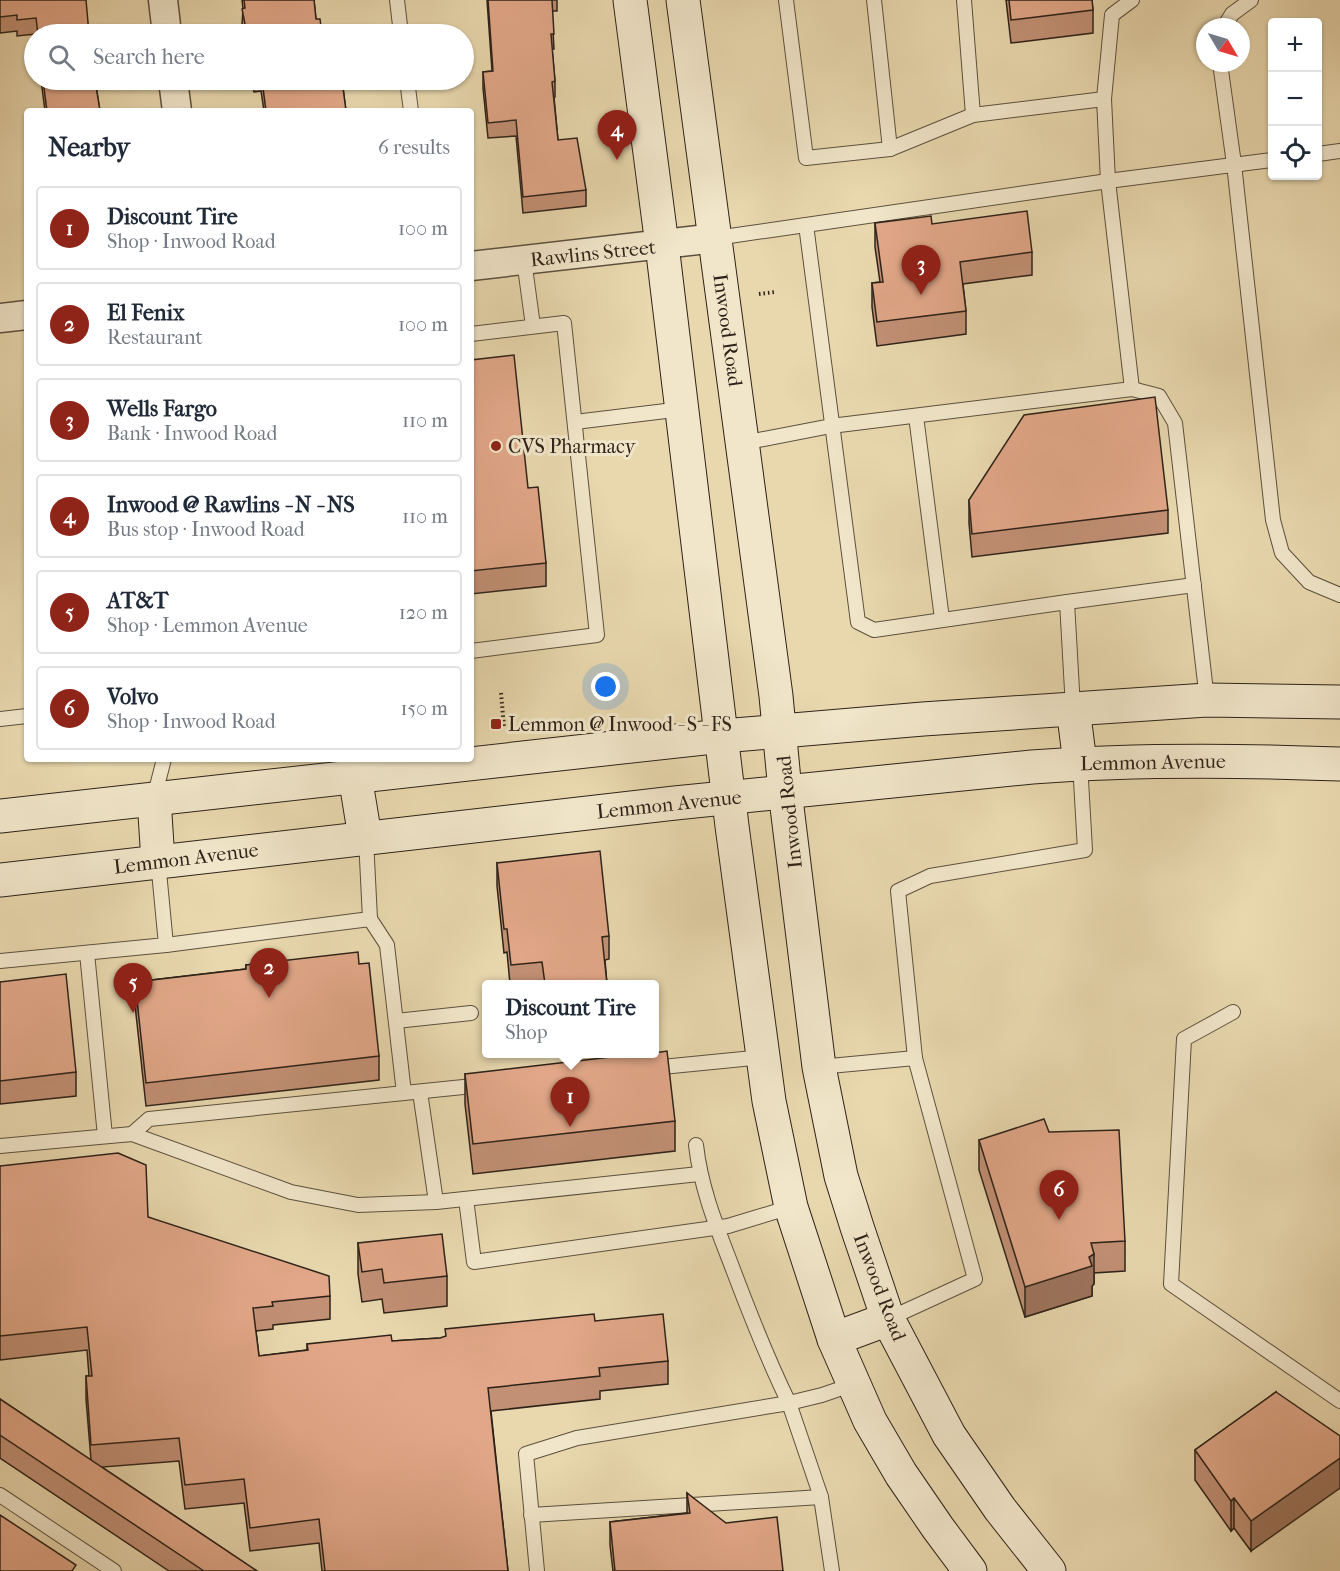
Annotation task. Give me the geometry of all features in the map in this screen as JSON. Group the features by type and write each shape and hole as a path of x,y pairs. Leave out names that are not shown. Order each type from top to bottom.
{"main road":[{"path":"630,0 662,245 716,702 763,1057 769,1101 791,1207 834,1339 870,1420 902,1474 970,1571"},
{"name":"Inwood Road","path":"683,0 780,732 785,791 819,1067 842,1176 856,1227 888,1319 949,1435 1000,1509 1049,1571"},
{"path":"474,758 1073,708 1207,700 1340,702"},
{"path":"1073,708 1080,763"},
{"name":"Lemmon Avenue","path":"0,880 785,791 1080,763 1238,760 1340,764"},
{"path":"0,816 154,799 353,768 422,762"},
{"path":"353,768 365,837"},
{"path":"154,799 158,861"},
{"path":"834,1339 888,1319"}],"street":[{"path":"163,0 166,24"},
{"path":"174,90 177,108"},
{"name":"Rawlins Street","path":"474,266 716,238"},
{"path":"0,318 24,315"}],"lane":[{"path":"396,0 400,24"},
{"path":"786,0 806,158 890,149 973,115 1104,99"},
{"path":"874,0 890,149"},
{"path":"964,0 973,115"},
{"path":"1132,0 1112,15 1104,99 1108,181 1132,389"},
{"path":"1230,18 1251,0"},
{"path":"1221,72 1234,164 1274,520 1282,553 1309,582 1340,595"},
{"path":"408,90 411,108"},
{"path":"1322,153 1340,151"},
{"path":"716,238 1268,160"},
{"path":"806,225 858,622 874,630 1194,585"},
{"path":"524,260 533,326"},
{"path":"474,334 564,323 597,635 474,651"},
{"path":"743,443 831,426 1132,389 1159,396 1175,423 1207,700"},
{"path":"575,422 681,409"},
{"path":"916,416 942,620"},
{"path":"1067,602 1073,708"},
{"path":"0,719 24,716"},
{"path":"154,799 163,762"},
{"path":"888,1319 975,1279 915,1058 898,891 930,876 1085,850 1080,763"},
{"path":"365,837 370,919 387,945 404,1093"},
{"path":"158,861 166,945"},
{"path":"0,962 166,945 370,919"},
{"path":"87,953 105,1136"},
{"path":"1233,1012 1184,1040 1171,1284 1340,1401"},
{"path":"396,1021 471,1013"},
{"path":"635,1070 763,1057"},
{"path":"819,1067 915,1058"},
{"path":"132,1134 149,1119 492,1084"},
{"path":"420,1092 436,1202"},
{"path":"0,1146 132,1134 291,1192 358,1205 436,1202 699,1174"},
{"path":"696,1145 699,1174 716,1227 765,1354 789,1404 821,1497 832,1571"},
{"path":"466,1199 474,1262 728,1226 791,1207"},
{"path":"537,1571 526,1454 577,1438 789,1404 854,1384"},
{"path":"0,1495 114,1571"},
{"path":"531,1515 821,1497"}],"path":[{"path":"759,294 775,292"},
{"path":"501,693 504,727"}],"building":[{"path":"0,0 86,0 88,24 37,24 36,18 17,20 17,15 0,17"},
{"path":"244,0 314,0 316,19 320,19 321,24 245,24 242,9 245,8"},
{"path":"488,0 552,0 554,34 551,34 555,81 552,82 558,140 577,138 586,190 523,197 516,120 488,123 483,72 493,71"},
{"path":"1009,0 1092,0 1093,10 1011,20"},
{"path":"44,90 97,90 100,108 47,108"},
{"path":"263,90 343,90 346,108 266,108"},
{"path":"1027,211 1032,252 960,262 966,311 877,322 872,283 883,282 875,223 931,216 932,224"},
{"name":"CVS Pharmacy","path":"514,355 528,488 538,487 546,563 474,571 474,360"},
{"path":"1155,397 1168,510 972,534 969,500 1024,415"},
{"path":"600,851 609,936 602,937 607,980 544,980 542,962 511,965 507,929 504,929 497,863"},
{"path":"358,952 359,964 369,963 379,1056 146,1083 135,982 246,969 246,965"},
{"path":"66,974 76,1072 0,1081 0,982"},
{"path":"667,1051 675,1121 473,1144 465,1074 602,1058 659,1058 659,1052"},
{"path":"1044,1119 1049,1132 1119,1130 1125,1241 1091,1243 1094,1254 1089,1257 1092,1266 1025,1287 979,1140"},
{"path":"118,1153 146,1165 148,1217 329,1276 330,1296 272,1302 273,1306 253,1308 259,1356 308,1350 307,1344 391,1335 392,1341 440,1338 446,1336 445,1329 594,1314 595,1321 663,1314 668,1361 599,1368 600,1376 488,1388 508,1571 325,1571 319,1519 250,1528 244,1479 185,1485 179,1438 91,1445 86,1376 92,1376 87,1327 0,1336 0,1166"},
{"path":"442,1234 447,1276 384,1283 382,1269 362,1272 358,1243"},
{"path":"1276,1392 1340,1436 1340,1458 1251,1521 1234,1498 1231,1501 1195,1450"},
{"path":"0,1399 257,1571 204,1571 0,1435"},
{"path":"687,1493 726,1523 777,1517 783,1571 615,1571 610,1522 690,1513"},
{"path":"0,1515 76,1565 72,1571 0,1571"}],"place":[{"name":"Inwood @ Rawlins - N - NS","path":"617,160"},
{"name":"Wells Fargo","path":"921,295"},
{"name":"CVS Pharmacy","path":"496,446"},
{"name":"Lemmon @ Inwood - S - FS","path":"496,724"},
{"name":"El Fenix","path":"269,998"},
{"name":"AT&T","path":"133,1013"},
{"name":"Discount Tire","path":"570,1127"},
{"name":"Volvo","path":"1059,1220"}]}
